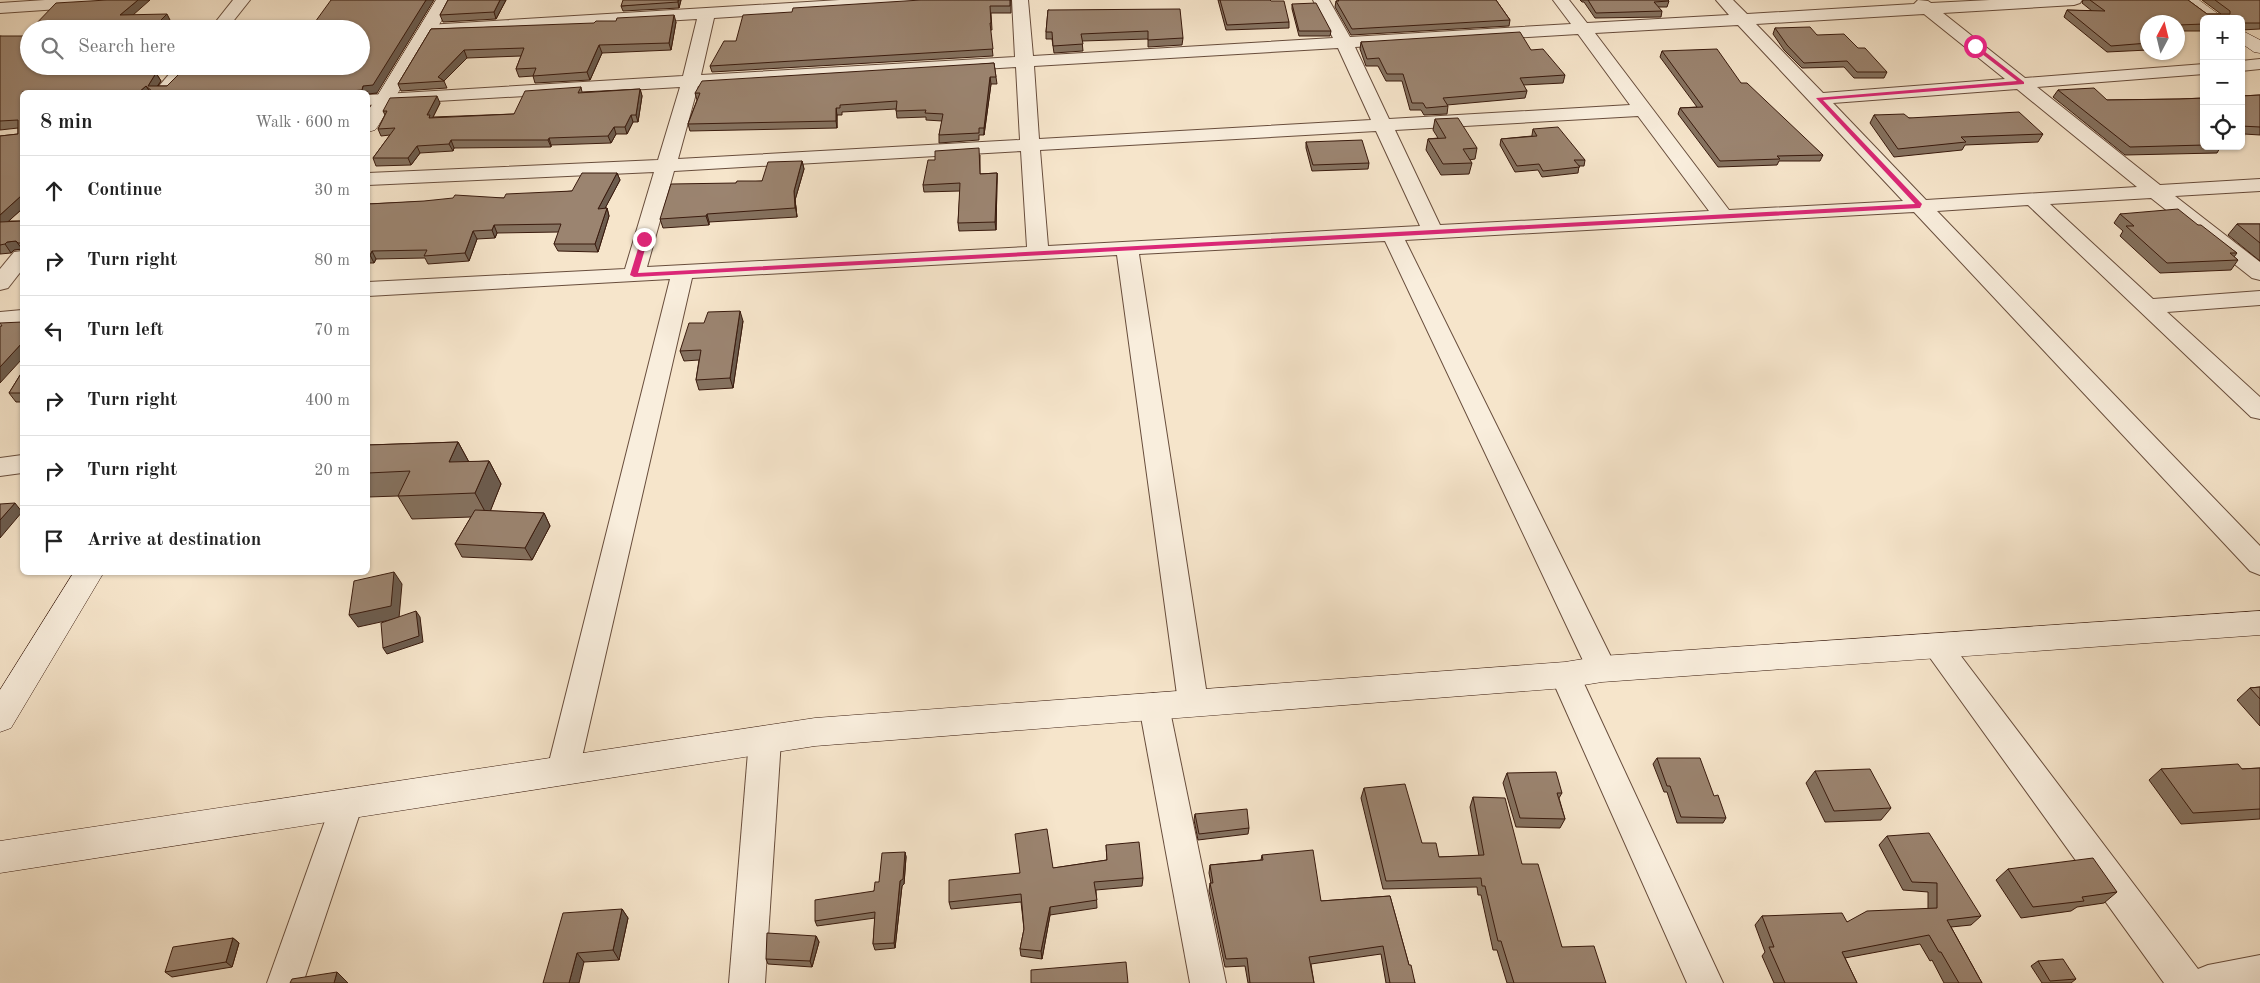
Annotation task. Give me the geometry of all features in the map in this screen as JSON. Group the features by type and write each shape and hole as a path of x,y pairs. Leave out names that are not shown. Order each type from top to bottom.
{"street":[{"path":"0,8 9,0"},
{"path":"0,8 118,0"},
{"path":"225,20 242,0"},
{"path":"370,119 376,99 427,30 445,0"},
{"path":"427,30 570,14 707,13 921,0"},
{"path":"1020,0 1038,253"},
{"path":"1321,0 1344,42 1433,232"},
{"path":"1561,0 1723,216"},
{"path":"1724,0 2260,564"},
{"path":"376,99 1743,19 1923,4 2074,0"},
{"path":"2187,0 2210,15"},
{"path":"1923,4 2155,192 2260,273"},
{"path":"634,275 691,80 707,13"},
{"path":"2245,38 2260,48"},
{"path":"2245,66 2260,64"},
{"path":"1818,98 2200,69"},
{"path":"165,90 178,75"},
{"path":"370,179 666,166 1644,110"},
{"path":"370,289 1920,206 2260,185"},
{"path":"2033,199 2260,411"},
{"path":"1392,234 1602,669"},
{"path":"1127,248 1193,702"},
{"path":"0,283 20,259"},
{"path":"563,770 683,272"},
{"path":"2148,306 2260,298"},
{"path":"0,319 20,317"},
{"path":"0,467 20,464"},
{"path":"0,718 88,575"},
{"path":"0,857 815,732 1565,675 1602,669 2260,623"},
{"path":"1938,647 2186,983"},
{"path":"1565,675 1705,983"},
{"path":"1154,706 1208,983"},
{"path":"747,983 765,740"},
{"path":"285,983 347,804"},
{"path":"2208,983 2260,973"}],"building":[{"path":"138,0 120,15 167,14 161,20 40,20 56,3"},
{"path":"331,0 426,0 373,85 363,86 362,90 151,90 146,86 141,90 20,90 20,197 0,215 0,136 18,134 18,120 0,121 0,36 20,36 20,75 155,75 148,86 167,86 178,75 370,75 370,20 317,20"},
{"path":"448,0 500,0 494,12 440,15"},
{"path":"623,0 678,0 678,2 621,6"},
{"path":"921,0 1010,0 1010,6 990,6 993,49 710,66 724,41 736,41 743,15 792,12 793,8"},
{"path":"1220,0 1284,1 1289,22 1227,25"},
{"path":"1496,0 1510,20 1352,29 1336,1"},
{"path":"1588,0 1669,1 1654,2 1662,11 1596,13"},
{"path":"2090,0 2188,0 2207,14 2230,14 2230,11 2215,0 2260,0 2260,23 2245,23 2245,15 2200,15 2200,24 2185,25 2185,15 2140,15 2140,44 2111,46 2067,10 2105,11"},
{"path":"1316,3 1331,31 1299,31 1292,4"},
{"path":"1180,9 1183,38 1148,40 1148,31 1081,34 1083,44 1053,46 1052,32 1046,32 1048,10"},
{"path":"674,15 669,43 599,45 587,72 533,76 536,68 516,69 524,48 464,50 438,77 444,81 398,84 431,29 594,23 596,21 616,21 617,18"},
{"path":"1810,27 1817,35 1844,34 1858,48 1865,48 1887,72 1857,72 1847,61 1804,63 1787,45 1775,28"},
{"path":"1520,32 1531,50 1543,49 1565,75 1520,78 1527,91 1443,98 1448,106 1426,108 1423,103 1412,103 1403,74 1387,74 1379,58 1367,59 1361,42"},
{"path":"1717,49 1741,83 1747,83 1823,155 1777,156 1780,159 1720,161 1680,108 1703,107 1662,51"},
{"path":"994,63 996,77 990,77 984,128 979,128 979,133 939,135 943,114 925,113 926,110 896,111 897,101 840,105 840,108 836,108 836,121 688,124 700,93 695,93 702,81"},
{"path":"581,87 578,93 640,89 636,115 631,115 625,127 614,127 608,136 549,138 548,140 451,140 449,144 417,146 408,158 373,158 395,128 378,129 387,111 383,111 390,98 437,96 427,115 430,115 429,118 514,114 525,91"},
{"path":"2094,88 2107,100 2200,98 2200,145 2130,147 2058,90"},
{"path":"2260,95 2260,127 2245,126 2245,96"},
{"path":"2019,112 2043,134 1961,137 1966,142 1898,149 1874,115 1904,114 1909,118"},
{"path":"1458,118 1477,148 1463,149 1472,163 1443,164 1428,139 1446,138 1435,119"},
{"path":"1558,127 1585,160 1574,160 1580,167 1543,171 1539,164 1517,166 1501,139 1537,136 1533,129"},
{"path":"1362,140 1369,163 1313,165 1306,142"},
{"path":"979,148 980,174 997,173 995,222 958,223 960,183 923,185 928,160 935,160 935,151"},
{"path":"802,161 794,191 795,208 660,219 671,184 762,181 768,162"},
{"path":"582,173 617,173 598,209 607,208 595,244 554,244 561,224 494,225 492,230 473,231 465,253 424,256 427,250 372,251 370,255 370,204 453,198 455,195 504,198 506,194 572,191"},
{"path":"2178,209 2237,253 2230,253 2238,260 2167,263 2126,226 2134,226 2120,214"},
{"path":"20,221 20,243 16,241 0,245 0,222"},
{"path":"2237,224 2260,224 2260,243"},
{"path":"740,311 730,378 696,380 701,350 680,351 689,323 704,323 708,312"},
{"path":"20,322 20,345 0,367 0,326 2,326 0,323"},
{"path":"20,375 20,393 9,393"},
{"path":"458,442 449,462 489,461 475,493 398,496 410,471 370,473 370,445"},
{"path":"15,503 0,520 0,504"},
{"path":"475,510 544,513 525,548 455,544"},
{"path":"394,572 391,606 349,615 354,581"},
{"path":"416,611 419,636 383,648 381,623"},
{"path":"2260,687 2260,699 2250,688"},
{"path":"1657,758 1700,758 1714,796 1718,795 1726,818 1681,817"},
{"path":"2238,764 2242,769 2260,768 2260,809 2193,813 2161,769"},
{"path":"1870,769 1891,808 1834,811 1815,771"},
{"path":"1556,772 1562,793 1557,793 1565,819 1520,818 1507,773"},
{"path":"1405,784 1422,843 1436,843 1439,857 1484,855 1473,797 1505,798 1522,864 1538,864 1562,947 1594,946 1606,983 1514,983 1501,941 1498,941 1485,886 1482,886 1481,878 1386,881 1364,788"},
{"path":"1247,809 1249,828 1199,834 1195,814"},
{"path":"1047,829 1053,868 1107,860 1106,845 1139,842 1143,878 1094,882 1097,900 1050,907 1041,951 1020,949 1024,929 1021,894 949,902 949,880 1020,873 1015,834"},
{"path":"1929,833 1981,916 1947,920 1982,983 1959,983 1929,935 1842,952 1857,983 1785,983 1769,947 1774,947 1762,916 1842,913 1847,922 1867,911 1937,908 1937,883 1912,882 1887,836"},
{"path":"1313,850 1321,901 1390,896 1415,983 1390,983 1383,946 1309,957 1314,983 1250,983 1247,958 1226,959 1210,883 1213,883 1210,865 1263,860 1262,855"},
{"path":"905,852 894,943 873,944 875,912 815,921 815,900 874,891 875,882 879,882 882,853"},
{"path":"2093,858 2117,892 2082,897 2084,901 2033,907 2008,869"},
{"path":"622,909 613,950 577,953 569,983 543,983 563,913"},
{"path":"767,933 816,936 810,961 766,959"},
{"path":"233,938 226,962 165,972 173,947"},
{"path":"2063,959 2076,979 2050,981 2038,961"},
{"path":"1126,962 1128,983 1031,983 1031,970"},
{"path":"337,972 334,983 290,983 292,979"}],"route":[{"path":"644,239 634,275 1920,206 1818,98 2022,83 1975,46"}]}
